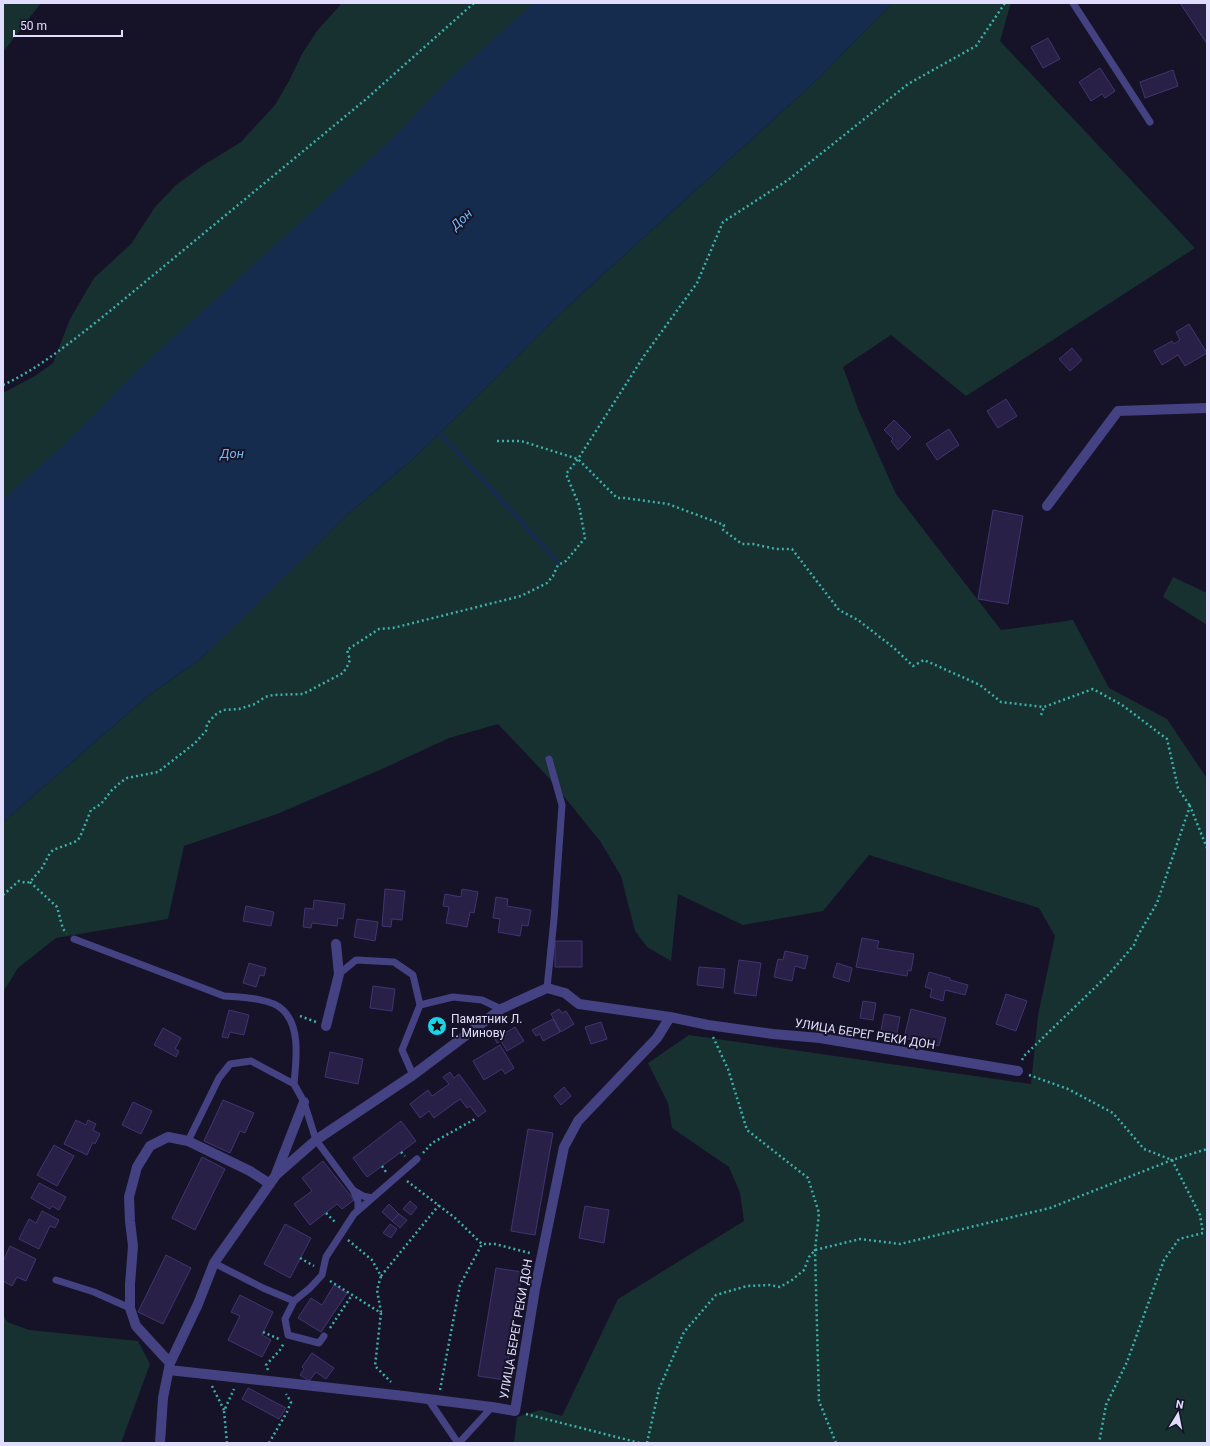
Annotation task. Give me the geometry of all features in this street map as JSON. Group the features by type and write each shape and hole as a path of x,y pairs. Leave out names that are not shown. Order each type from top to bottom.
{"street":[{"path":"1047,506 1118,411 1207,408"},
{"path":"326,1026 339,974 336,944"},
{"path":"160,1443 163,1398 169,1367 198,1304 214,1263 273,1180 316,1140 413,1075 501,1009 547,988"},
{"name":"УЛИЦА БЕРЕГ РЕКИ ДОН","path":"547,988 564,993 579,1004 670,1017 708,1025 773,1034 820,1038 1018,1071"},
{"name":"УЛИЦА БЕРЕГ РЕКИ ДОН","path":"169,1367 206,1374 404,1396 514,1411 535,1289 543,1256 564,1147 578,1121 657,1038 670,1017"},
{"path":"273,1180 304,1102"},
{"path":"169,1367 136,1326 130,1308 133,1246 129,1197 137,1168 150,1146 168,1137 188,1141 250,1171 273,1180"}],"lane":[{"path":"1074,3 1150,122"},
{"path":"547,988 554,919 562,804 549,759"},
{"path":"74,939 224,996 250,998 267,1002 283,1009 293,1024 296,1053 294,1084 304,1102 316,1140 353,1190 358,1201 358,1210"},
{"path":"339,974 356,960 394,962 413,975 420,1005 402,1050 413,1075"},
{"path":"420,1005 453,997 482,1000 501,1009"},
{"path":"188,1141 219,1078 230,1064 251,1061 294,1084"},
{"path":"324,1336 319,1343 288,1335 285,1319 294,1301 310,1288 322,1275 326,1257 354,1214 417,1159"},
{"path":"353,1190 363,1196 372,1198"},
{"path":"214,1263 294,1301"},
{"path":"56,1280 94,1292 130,1308"},
{"path":"428,1399 458,1443 492,1407"}],"path":[{"path":"3,385 19,378 59,351 99,320 365,100 474,3"},
{"path":"3,895 19,881 26,883 30,882 42,868 53,850 77,841 80,838 92,810 101,804 117,786 127,778 158,772 195,743 206,731 207,724 215,715 223,710 240,709 255,704 265,697 273,695 303,694 343,673 350,660 347,650 379,629 393,628 521,596 546,583 553,576 558,565 566,561 584,538 579,504 566,474 578,459 644,356 696,283 723,222 788,180 908,84 976,46 1005,3"},
{"path":"497,441 521,441 578,459 617,498 668,504 724,526 722,529 742,544 753,544 776,549 792,550 839,610 858,620 894,648 913,666 924,660 980,685 1002,702 1044,707 1093,689 1122,705 1167,739 1178,788 1190,806 1207,848"},
{"path":"1041,715 1044,707"},
{"path":"1100,1443 1106,1405 1127,1362 1164,1260 1180,1239 1203,1233 1200,1215 1172,1160 1144,1149 1113,1113 1068,1089 1018,1071 1024,1056 1109,974 1134,945 1137,937 1157,903 1190,806"},
{"path":"30,882 57,907 63,929 74,939"},
{"path":"283,1009 326,1026"},
{"path":"708,1025 728,1069 747,1130 808,1178 819,1213 815,1250 819,1401 836,1443"},
{"path":"417,1159 432,1143 475,1119"},
{"path":"647,1443 659,1389 684,1332 716,1295 747,1286 770,1285 780,1287 792,1280 804,1270 809,1257 815,1250 860,1239 900,1244 1050,1208 1172,1160 1207,1149"},
{"path":"399,1175 455,1218 482,1244 495,1244 543,1256"},
{"path":"404,1396 375,1366 381,1313 377,1290 381,1276 439,1205"},
{"path":"326,1213 342,1232 372,1260 381,1276"},
{"path":"438,1401 460,1285 482,1244"},
{"path":"322,1275 381,1313"},
{"path":"324,1336 352,1295"},
{"path":"263,1332 284,1342"},
{"path":"224,1411 235,1387 245,1378 266,1365"},
{"path":"206,1374 224,1411 227,1443"},
{"path":"514,1411 640,1443"}],"green space":[{"path":"3,3 41,3 3,52"},
{"path":"342,3 542,3 3,502 3,393 35,376 53,363 70,319 94,278 131,244 155,207 176,185 202,166 241,142 275,105 302,54 317,31"},
{"path":"892,3 1011,3 1000,41 1195,248 966,396 891,335 843,367 859,411 896,494 1001,630 1073,620 1109,688 1167,719 1207,777 1207,1443 514,1443 517,1417 540,1410 562,1416 618,1299 744,1221 740,1193 729,1167 672,1128 668,1103 648,1063 689,1035 1031,1084 1038,1015 1055,936 1039,908 869,855 823,911 743,925 678,894 671,961 647,947 635,931 621,876 600,841 549,778 498,724 449,738 382,769 277,814 184,846 168,919 56,938 18,968 3,992 3,822 149,695 199,660 348,514 413,459 566,308 820,77"},
{"path":"1173,577 1207,593 1207,625 1163,597"},
{"path":"3,1313 7,1322 29,1330 138,1341 150,1364 121,1443 3,1443"}],"water":[{"name":"Дон","path":"534,3 892,3 820,77 566,308 413,459 348,514 199,660 149,695 3,822 3,499 68,441 139,369 393,138 448,80"}],"building":[{"path":"1180,3 1207,3 1207,44"},
{"path":"1048,38 1060,59 1043,68 1031,47"},
{"path":"1100,68 1115,91 1105,98 1102,94 1091,101 1079,82"},
{"path":"1173,70 1178,86 1145,98 1140,82"},
{"path":"1189,324 1207,353 1185,366 1178,355 1162,365 1154,351 1172,341 1174,344 1180,340 1176,332"},
{"path":"1072,348 1082,360 1070,371 1059,359"},
{"path":"1006,399 1017,416 998,428 987,411"},
{"path":"894,420 911,437 898,450 891,441 893,439 884,430"},
{"path":"949,429 959,445 937,460 926,444"},
{"path":"993,510 1023,516 1008,604 978,599"},
{"path":"385,889 405,891 402,920 392,919 391,927 382,926"},
{"path":"462,889 478,892 474,913 470,912 467,927 446,923 449,907 443,906 445,894 461,897"},
{"path":"496,897 508,899 507,906 531,910 528,926 522,925 520,936 498,932 500,919 493,918"},
{"path":"314,900 345,904 343,919 338,918 337,926 312,923 311,928 303,927 305,908 313,909"},
{"path":"246,906 274,912 271,926 243,921"},
{"path":"357,919 378,922 375,941 354,937"},
{"path":"862,938 879,941 877,948 914,954 911,971 908,970 907,976 856,967"},
{"path":"555,941 582,941 582,967 555,967"},
{"path":"785,951 808,956 805,969 795,966 792,981 774,977 778,959 783,960"},
{"path":"739,960 761,963 756,996 734,993"},
{"path":"249,963 266,968 264,976 260,975 256,987 243,983"},
{"path":"837,963 852,968 849,982 833,977"},
{"path":"699,967 725,969 723,988 697,985"},
{"path":"929,972 968,985 965,995 945,990 943,1001 930,997 932,989 925,987"},
{"path":"373,986 395,989 392,1011 370,1008"},
{"path":"1006,994 1027,1001 1016,1031 996,1024"},
{"path":"863,1001 876,1003 873,1020 860,1018"},
{"path":"559,1009 562,1013 566,1011 574,1024 561,1032 551,1014"},
{"path":"911,1009 946,1018 939,1046 904,1038"},
{"path":"229,1010 249,1015 244,1035 230,1032 228,1038 222,1037"},
{"path":"884,1014 900,1017 896,1038 880,1035"},
{"path":"553,1019 560,1032 543,1041 540,1034 536,1036 532,1030"},
{"path":"601,1022 607,1039 591,1044 585,1027"},
{"path":"515,1027 524,1041 507,1051 501,1041 497,1043 495,1039"},
{"path":"163,1028 181,1038 175,1049 179,1051 176,1057 154,1045"},
{"path":"500,1045 514,1068 505,1074 502,1069 484,1080 473,1061"},
{"path":"330,1052 363,1059 358,1084 325,1077"},
{"path":"450,1072 454,1078 459,1074 486,1111 478,1117 470,1106 467,1108 460,1099 434,1118 429,1111 420,1118 410,1104 428,1090 432,1096 449,1084 443,1077"},
{"path":"564,1087 571,1096 561,1105 554,1096"},
{"path":"223,1100 254,1113 245,1133 240,1131 230,1153 204,1141"},
{"path":"133,1102 152,1111 141,1134 122,1125"},
{"path":"76,1120 86,1125 88,1120 96,1124 93,1130 100,1134 95,1144 93,1142 87,1155 64,1144"},
{"path":"401,1121 416,1141 367,1177 353,1158"},
{"path":"528,1129 553,1133 535,1235 511,1231"},
{"path":"54,1145 74,1156 57,1186 37,1175"},
{"path":"202,1157 225,1169 195,1230 172,1218"},
{"path":"323,1161 354,1200 342,1209 337,1204 310,1225 294,1204 312,1191 302,1178"},
{"path":"39,1183 66,1197 59,1210 52,1206 50,1209 31,1198"},
{"path":"410,1201 417,1207 411,1215 403,1209"},
{"path":"389,1204 399,1214 392,1221 382,1212"},
{"path":"585,1206 609,1210 604,1243 579,1238"},
{"path":"42,1211 59,1220 55,1228 50,1226 39,1249 19,1239 29,1219 36,1223"},
{"path":"399,1214 407,1220 400,1228 392,1221"},
{"path":"285,1224 311,1238 290,1278 264,1264"},
{"path":"390,1224 397,1229 391,1238 383,1233"},
{"path":"10,1246 36,1259 26,1281 17,1277 12,1286 3,1281 3,1261"},
{"path":"166,1255 191,1268 163,1324 138,1312"},
{"path":"496,1268 522,1272 505,1380 478,1376"},
{"path":"334,1285 347,1293 321,1332 298,1318 311,1298 322,1305"},
{"path":"240,1295 273,1312 262,1335 271,1340 262,1357 228,1340 240,1316 231,1312"},
{"path":"312,1353 334,1368 326,1379 316,1372 309,1381 300,1375 304,1369 302,1367"},
{"path":"248,1388 286,1408 279,1419 242,1399"}],"waterway":[{"path":"437,430 559,563"}],"place":[{"name":"Памятник Л. Г. Минову","path":"437,1026"}]}
